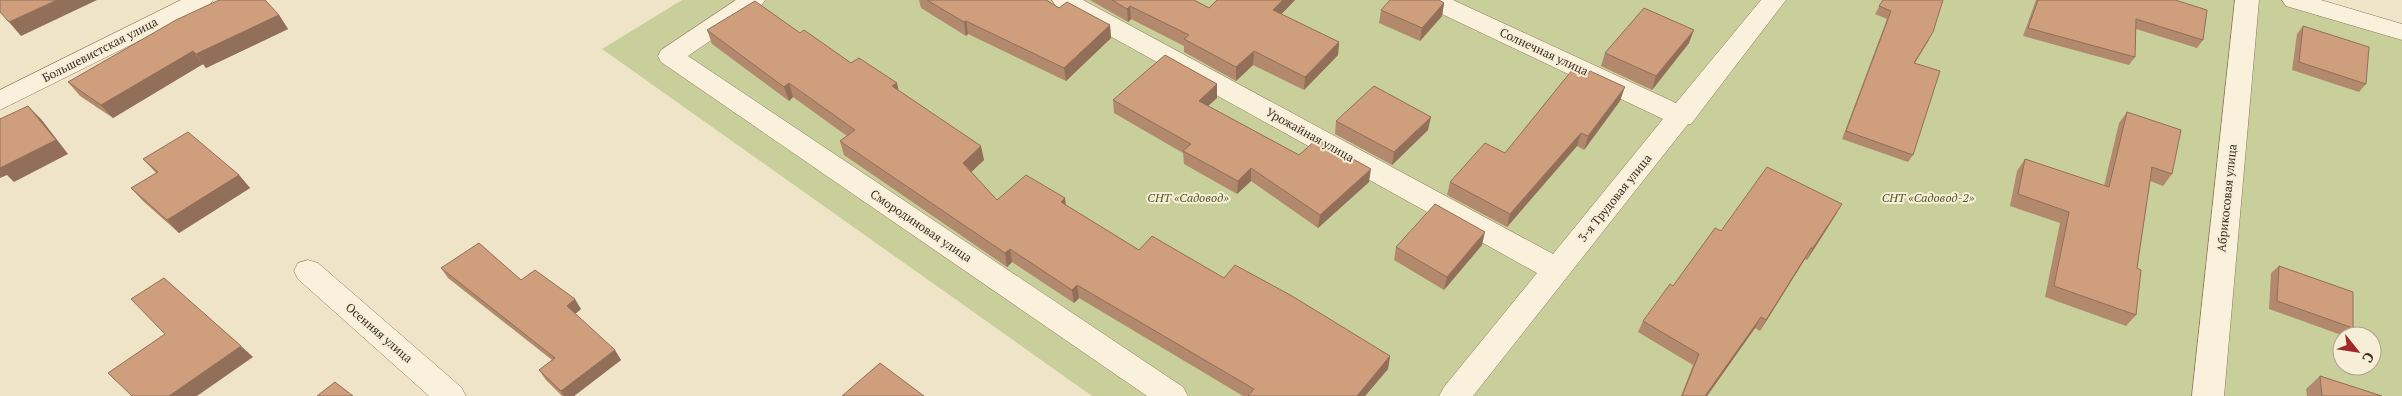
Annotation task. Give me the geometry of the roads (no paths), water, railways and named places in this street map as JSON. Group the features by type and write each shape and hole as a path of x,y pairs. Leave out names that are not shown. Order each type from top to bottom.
{"street":[{"name":"Большевистская улица","path":"0,100 201,0"},
{"name":"Смородиновая улица","path":"754,0 670,56 1172,396"},
{"name":"Урожайная улица","path":"1064,0 1557,270"},
{"name":"Солнечная улица","path":"1432,0 1682,117"},
{"name":"3-я Трудовая улица","path":"1455,396 1682,117 1774,0"},
{"name":"Абрикосовая улица","path":"2208,396 2247,0"},
{"path":"2294,0 2402,32"},
{"name":"Осенняя улица","path":"308,271 450,396"}],"park label":[{"name":"СНТ «Садовод»","path":"1188,198"},
{"name":"СНТ «Садовод-2»","path":"1928,198"}]}
